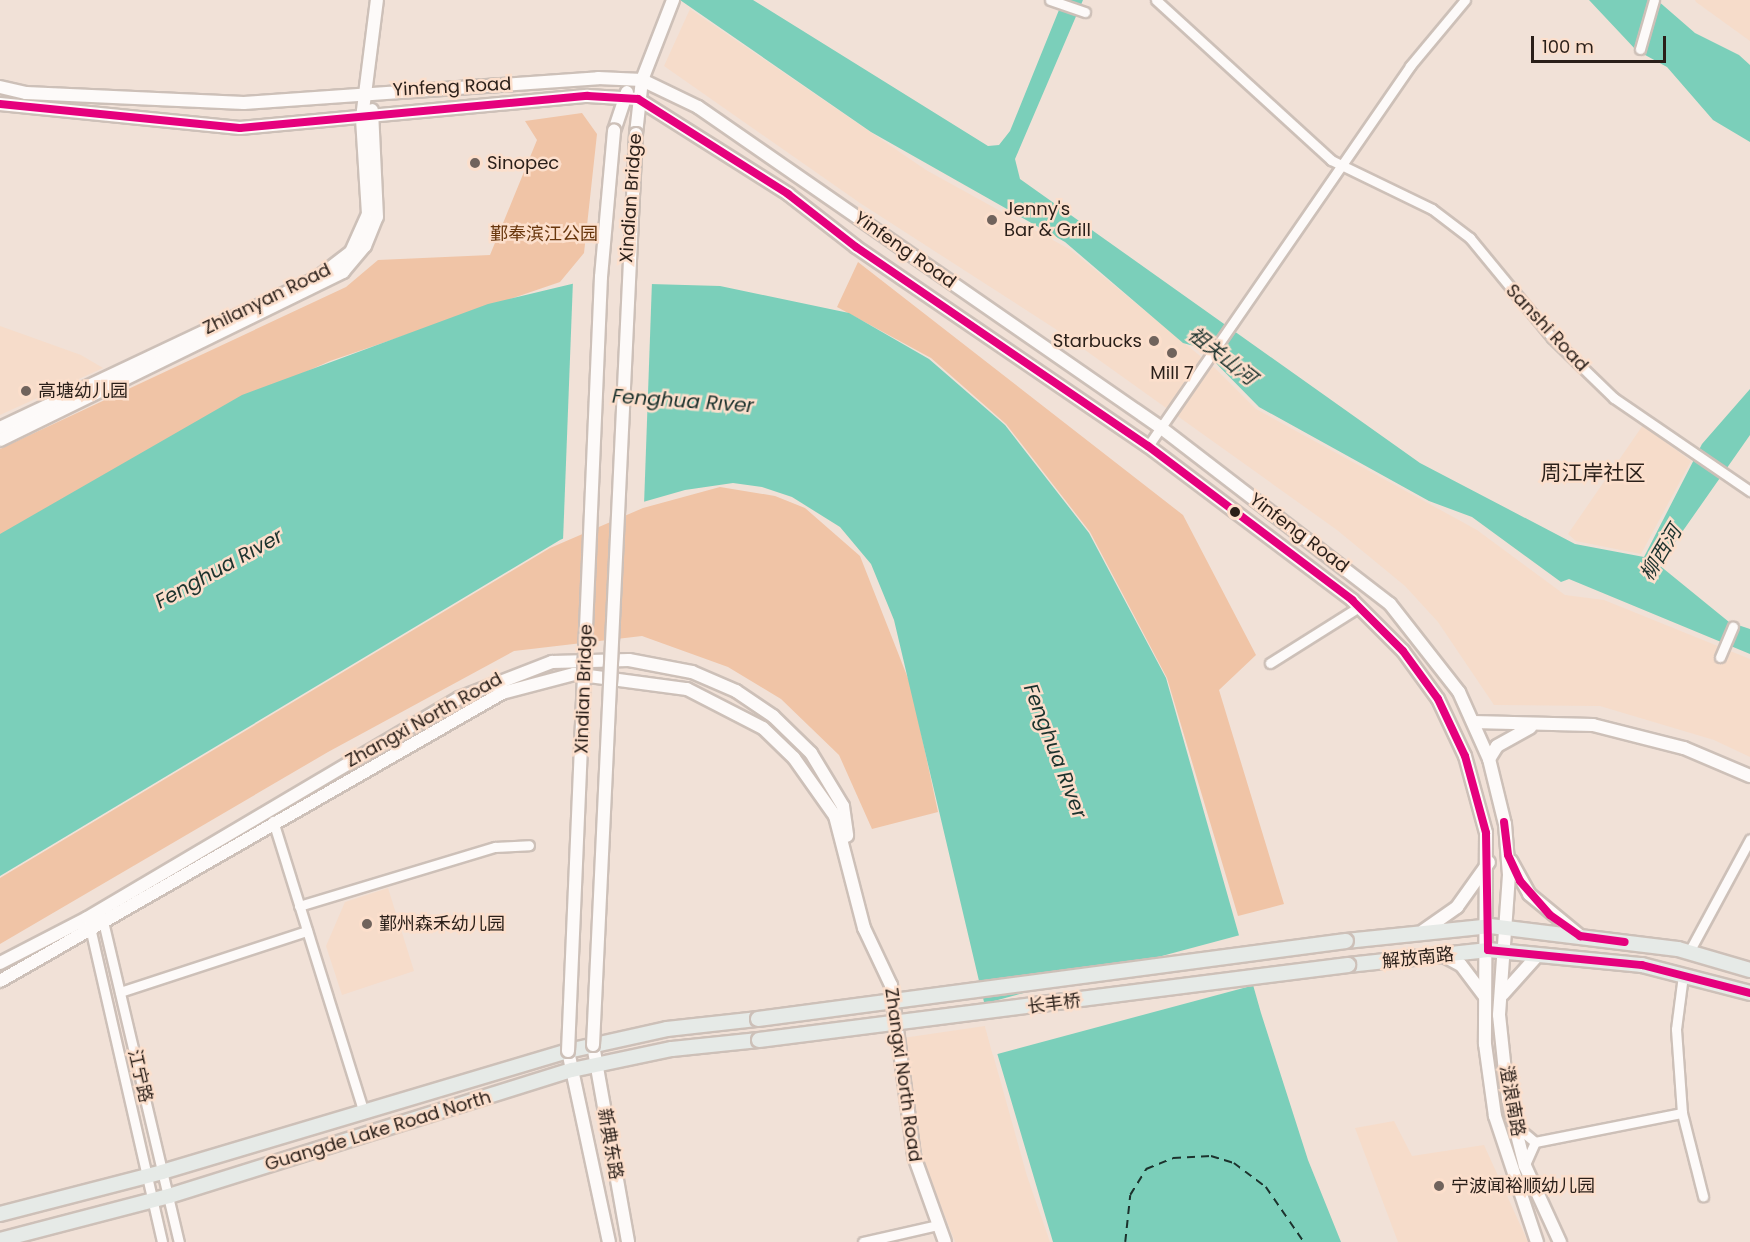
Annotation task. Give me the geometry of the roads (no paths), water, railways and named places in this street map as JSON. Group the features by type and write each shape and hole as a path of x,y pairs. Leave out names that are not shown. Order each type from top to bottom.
{"main road":[{"name":"Zhilanyan Road","path":"0,428 340,262 368,214 367,92 377,0"},
{"name":"Xindian Bridge","path":"593,1045 638,99 652,46 673,0"},
{"name":"Yinfeng Road","path":"0,87 26,93 244,103 367,92 642,80 698,107 1160,427 1389,604 1434,655 1473,722 1489,759 1508,855 1504,952"},
{"path":"621,97 642,80"},
{"name":"Yinfeng Road","path":"0,104 240,128 621,97 638,99 788,194 856,247 1149,446 1359,608 1403,651 1438,699 1465,756 1489,861 1488,950"},
{"name":"Xindian Bridge","path":"568,1051 601,277 614,131 621,97"},
{"name":"Zhilanyan Road","path":"0,440 343,272 365,246 377,217 368,118"},
{"name":"Zhangxi North Road","path":"0,981 89,924 459,698 552,662 629,660 665,666 736,691 773,716 811,753 835,789 843,806 851,876"},
{"name":"Zhangxi North Road","path":"102,916 502,693 555,677 618,676 687,689 763,728 794,758 835,816 868,942 891,985 914,1156 945,1242"},
{"path":"1473,722 1534,727 1593,725 1684,748 1750,776"},
{"path":"1489,759 1507,740 1534,727"},
{"path":"1508,855 1529,894 1580,936"},
{"path":"1423,931 1458,907 1489,861"},
{"name":"Zhangxi North Road","path":"0,963 89,924"},
{"path":"1490,926 1689,952 1750,970"},
{"name":"长丰桥","path":"758,1019 1423,931 1490,926"},
{"path":"1488,950 1683,975 1750,993"},
{"name":"解放南路","path":"1348,965 1488,950"},
{"name":"澄浪南路","path":"1488,950 1485,997 1495,1116 1537,1242"},
{"name":"澄浪南路","path":"1504,952 1501,998 1515,1124 1525,1166 1560,1242"},
{"path":"1442,955 1461,965 1485,997"},
{"path":"1501,998 1538,955"},
{"name":"长丰桥","path":"759,1040 1348,965"},
{"name":"Guangde Lake Road North","path":"0,1214 162,1173 568,1051 667,1029 758,1019"},
{"name":"Guangde Lake Road North","path":"0,1240 169,1196 572,1070 759,1040"},
{"name":"新典东路","path":"593,1045 628,1242"},
{"name":"新典东路","path":"568,1051 609,1242"}],"street":[{"name":"Sanshi Road","path":"1156,0 1331,160 1432,208 1470,238 1550,335 1614,399 1750,491"},
{"path":"1149,446 1160,427 1231,333 1346,167 1410,66 1465,0"},
{"path":"1640,49 1654,0"},
{"path":"1054,1 1084,12"},
{"path":"1270,663 1359,608"},
{"path":"1720,657 1732,627"},
{"path":"273,821 364,1113"},
{"path":"1689,952 1750,838"},
{"path":"299,906 495,847 529,845"},
{"name":"江宁路","path":"102,916 178,1242"},
{"name":"江宁路","path":"89,924 162,1242"},
{"path":"120,992 307,931"},
{"path":"1683,975 1676,1029 1682,1113 1703,1196"},
{"path":"1535,1142 1682,1113"},
{"path":"1515,1124 1535,1142"},
{"path":"1525,1166 1535,1142"},
{"path":"862,1242 937,1225"}],"water":[{"path":"680,0 753,0 988,146 999,145 1010,131 1063,0 1083,0 1015,159 1020,179 1420,463 1575,544 1644,557 1702,444 1750,389 1750,435 1659,565 1729,622 1750,629 1750,654 1569,579 1561,582 1472,517 1429,501 1259,407 1201,348 1183,343 1065,242 871,132"},
{"path":"1589,0 1657,0 1695,33 1739,55 1750,65 1750,142 1713,120 1667,67 1636,50"},
{"name":"Fenghua Rıver","path":"580,282 720,286 849,313 929,359 1005,425 1089,533 1166,678 1261,1013 1308,1160 1341,1242 1053,1242 992,1036 894,620 871,564 840,527 792,497 762,487 733,483 685,490 643,502 560,540 0,876 0,534 242,395 488,304"}],"place":[{"name":"Sinopec","path":"475,163"},
{"name":"Jenny's Bar & Grill","path":"992,220"},
{"name":"Starbucks","path":"1154,341"},
{"name":"Mill 7","path":"1172,353"},
{"name":"高塘幼儿园","path":"26,391"},
{"name":"鄞州森禾幼儿园","path":"367,924"},
{"name":"宁波闻裕顺幼儿园","path":"1439,1186"}],"district":[{"name":"周江岸社区","path":"1593,473"}],"park label":[{"name":"鄞奉滨江公园","path":"544,234"}],"water label":[{"name":"祖关山河","path":"1222,356"},
{"name":"柳西河","path":"1661,553"}]}
